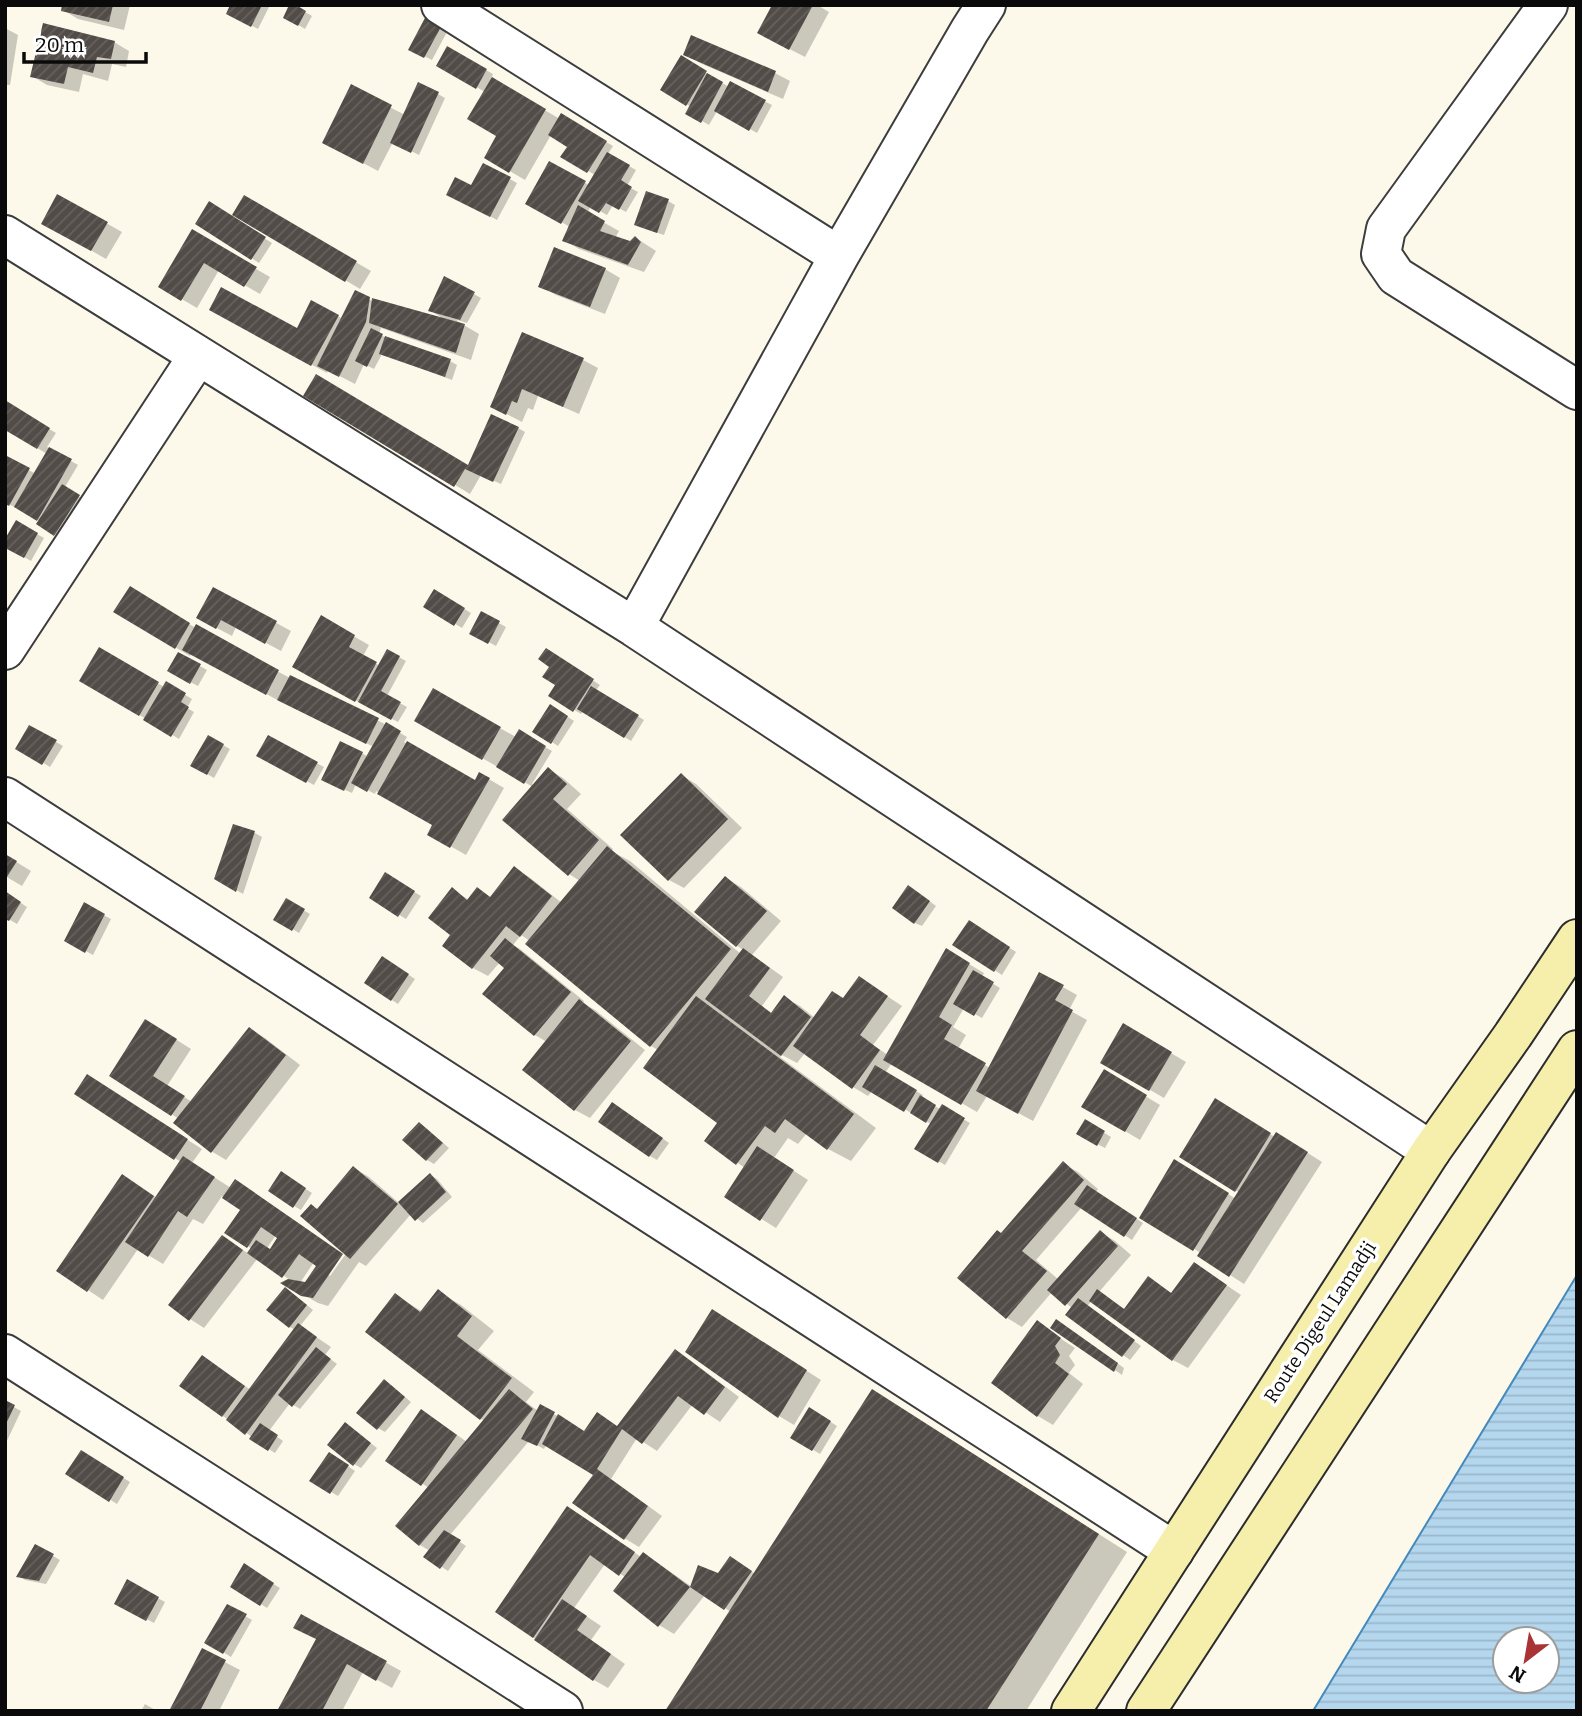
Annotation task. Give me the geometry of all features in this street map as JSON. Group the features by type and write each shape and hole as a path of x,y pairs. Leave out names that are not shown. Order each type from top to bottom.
{"main road":[{"name":"Route Digeul Lamadji","path":"1071,1711 1431,1151 1577,939"},
{"path":"1146,1711 1577,1050"}],"street":[{"path":"441,5 839,256"},
{"path":"634,627 839,256 986,5"},
{"path":"1548,5 1386,229 1381,254 1396,276 1577,390"},
{"path":"5,235 634,627 1431,1151"},
{"path":"5,650 198,356"},
{"path":"5,797 1174,1551"},
{"path":"5,1354 563,1711"}],"water":[{"path":"1577,1275 1577,1711 1313,1711"}],"building":[{"path":"62,5 113,5 109,22 61,11"},
{"path":"230,5 262,5 251,27 226,14"},
{"path":"289,5 296,5 306,11 298,26 283,18"},
{"path":"772,5 813,5 789,50 757,33"},
{"path":"426,16 442,25 424,58 408,50"},
{"path":"43,23 115,41 111,59 97,57 93,73 68,67 64,84 30,77"},
{"path":"691,35 776,71 768,92 683,55"},
{"path":"447,46 487,69 476,89 436,66"},
{"path":"681,55 707,71 686,106 660,90"},
{"path":"707,73 723,82 701,123 685,114"},
{"path":"492,77 546,109 509,173 484,158 496,136 467,119"},
{"path":"730,81 766,100 749,131 714,111"},
{"path":"418,82 439,92 411,153 390,143"},
{"path":"351,84 392,105 363,164 322,143"},
{"path":"561,113 607,141 587,173 560,157 567,147 548,135"},
{"path":"607,152 630,165 621,180 632,187 619,210 606,203 599,213 578,201"},
{"path":"549,161 586,181 561,224 525,204"},
{"path":"483,163 511,177 490,217 446,195 455,177 471,185"},
{"path":"646,191 669,199 657,233 634,225"},
{"path":"57,194 108,222 91,251 41,224"},
{"path":"244,195 357,261 345,282 232,215"},
{"path":"209,201 266,237 251,260 195,224"},
{"path":"578,205 605,221 600,231 630,241 635,236 641,242 628,265 562,241"},
{"path":"192,229 257,267 244,287 204,263 181,301 158,287"},
{"path":"554,247 606,268 590,307 538,287"},
{"path":"444,276 475,292 460,320 428,311"},
{"path":"221,287 297,328 311,300 339,315 311,366 209,310"},
{"path":"355,290 370,297 366,322 339,377 317,366"},
{"path":"372,298 465,324 456,353 369,323"},
{"path":"371,328 383,334 367,367 355,361"},
{"path":"522,332 584,358 563,407 522,389 517,403 512,401 506,415 490,407"},
{"path":"385,336 451,359 445,377 379,354"},
{"path":"316,374 468,465 491,414 519,427 493,482 465,469 454,487 303,396"},
{"path":"5,400 50,428 37,449 5,430"},
{"path":"49,447 72,459 37,521 14,507"},
{"path":"5,455 30,468 9,506 5,504"},
{"path":"62,484 80,495 54,536 36,524"},
{"path":"16,520 38,533 24,558 5,548 5,539"},
{"path":"130,586 190,623 175,649 113,612"},
{"path":"213,587 277,621 265,644 221,620 216,629 196,618"},
{"path":"434,589 465,608 454,626 423,607"},
{"path":"481,611 500,621 488,644 469,634"},
{"path":"321,615 355,635 349,647 377,662 355,702 292,667"},
{"path":"196,624 279,670 266,695 182,650"},
{"path":"99,647 159,682 139,716 79,681"},
{"path":"546,648 594,679 573,712 548,696 555,685 542,677 549,667 538,659"},
{"path":"387,649 400,656 381,691 401,702 391,720 358,702"},
{"path":"178,652 201,664 190,684 167,671"},
{"path":"290,675 379,718 366,744 277,700"},
{"path":"166,681 186,693 181,702 189,707 171,737 143,720"},
{"path":"591,686 639,715 624,738 577,709"},
{"path":"433,688 501,727 482,760 414,721"},
{"path":"550,704 568,716 551,744 532,732"},
{"path":"386,722 401,731 367,792 351,783"},
{"path":"29,725 57,740 42,765 15,749"},
{"path":"519,729 546,746 524,784 496,767"},
{"path":"208,735 224,744 207,775 190,766"},
{"path":"268,735 318,762 306,783 256,756"},
{"path":"340,741 363,752 344,791 321,780"},
{"path":"407,741 475,780 479,772 490,778 450,848 427,835 432,825 377,794"},
{"path":"548,767 567,784 553,799 599,840 568,876 502,820"},
{"path":"681,773 728,819 668,881 620,835"},
{"path":"233,824 255,831 236,892 214,879"},
{"path":"607,846 731,949 650,1047 525,944"},
{"path":"5,854 17,861 5,880"},
{"path":"514,866 552,896 520,937 506,926 472,969 442,946 450,935 428,918 452,887 467,900 477,887 490,897"},
{"path":"385,872 415,891 398,917 369,898"},
{"path":"725,876 767,911 736,947 694,912"},
{"path":"908,885 930,901 914,924 892,908"},
{"path":"5,891 21,902 9,921 5,919"},
{"path":"286,898 305,909 292,931 273,920"},
{"path":"84,902 105,914 85,953 64,941"},
{"path":"969,920 1010,947 994,972 952,945"},
{"path":"505,938 571,992 534,1036 482,994 504,968 490,956"},
{"path":"743,948 770,968 749,996 771,1013 784,995 811,1017 781,1056 705,999"},
{"path":"946,948 970,963 939,1017 952,1025 944,1039 986,1063 961,1105 883,1060"},
{"path":"382,956 409,974 391,1001 364,983"},
{"path":"973,970 994,982 974,1016 953,1004"},
{"path":"1039,972 1064,985 1055,1000 1073,1010 1018,1114 976,1091"},
{"path":"859,976 888,996 860,1035 880,1050 852,1089 793,1046 832,991 843,998"},
{"path":"696,996 854,1114 827,1150 785,1119 775,1133 765,1126 736,1165 704,1141 717,1123 643,1068"},
{"path":"579,999 631,1041 574,1111 522,1070"},
{"path":"145,1019 177,1039 153,1076 185,1096 171,1116 109,1076"},
{"path":"1123,1023 1172,1052 1149,1091 1100,1063"},
{"path":"249,1027 286,1055 211,1153 173,1123"},
{"path":"875,1065 917,1090 904,1112 862,1087"},
{"path":"1104,1069 1147,1095 1125,1132 1081,1107"},
{"path":"87,1074 188,1139 174,1160 74,1094"},
{"path":"920,1095 936,1105 926,1123 910,1113"},
{"path":"1215,1098 1271,1133 1235,1192 1179,1157"},
{"path":"612,1102 663,1138 649,1157 598,1122"},
{"path":"942,1104 965,1118 938,1163 914,1149"},
{"path":"1085,1119 1105,1131 1097,1146 1076,1134"},
{"path":"419,1122 443,1143 426,1161 402,1140"},
{"path":"1276,1132 1308,1152 1229,1277 1197,1256"},
{"path":"757,1146 794,1170 760,1221 724,1197"},
{"path":"183,1156 215,1177 187,1217 178,1211 148,1257 125,1242"},
{"path":"1174,1159 1229,1193 1193,1251 1139,1218"},
{"path":"1063,1161 1084,1180 1022,1251 1047,1271 1006,1319 957,1278 997,1230 1001,1233"},
{"path":"353,1166 398,1204 350,1259 300,1216 311,1204 317,1209"},
{"path":"281,1171 306,1188 293,1208 268,1191"},
{"path":"430,1173 446,1192 415,1221 398,1202"},
{"path":"122,1174 154,1196 87,1292 56,1271"},
{"path":"235,1179 343,1254 313,1298 301,1296 280,1283 288,1279 305,1282 316,1266 299,1254 282,1278 247,1253 256,1240 270,1249 277,1238 261,1227 247,1248 224,1233 240,1210 222,1198"},
{"path":"1087,1185 1137,1218 1124,1237 1074,1204"},
{"path":"1100,1230 1118,1246 1065,1306 1047,1290"},
{"path":"222,1235 243,1250 189,1321 168,1305"},
{"path":"1194,1262 1227,1285 1172,1361 1089,1301 1097,1289 1124,1309 1148,1276 1171,1293"},
{"path":"285,1287 307,1305 289,1328 266,1310"},
{"path":"438,1289 472,1316 457,1336 512,1378 480,1420 365,1332 395,1293 420,1312"},
{"path":"1078,1298 1135,1340 1122,1357 1065,1315"},
{"path":"712,1309 807,1370 778,1418 685,1352"},
{"path":"1056,1319 1118,1363 1114,1372 1050,1328"},
{"path":"1037,1320 1061,1338 1055,1346 1060,1355 1055,1363 1069,1374 1037,1417 991,1383"},
{"path":"298,1323 317,1337 245,1435 226,1420"},
{"path":"316,1347 331,1359 292,1407 278,1395"},
{"path":"675,1349 725,1387 704,1415 678,1396 642,1444 622,1429 597,1469 648,1506 624,1540 572,1503 593,1475 542,1444 558,1414 584,1431 597,1412 617,1426"},
{"path":"202,1355 245,1386 222,1417 179,1386"},
{"path":"384,1379 405,1397 377,1430 356,1413"},
{"path":"509,1389 533,1409 419,1546 395,1526"},
{"path":"872,1389 1099,1534 986,1711 665,1711"},
{"path":"5,1400 15,1405 5,1426"},
{"path":"540,1404 555,1412 537,1446 521,1439"},
{"path":"809,1407 831,1421 812,1451 790,1438"},
{"path":"421,1409 457,1435 421,1486 385,1461"},
{"path":"345,1422 371,1443 353,1466 327,1445"},
{"path":"260,1423 278,1435 268,1451 249,1439"},
{"path":"81,1450 124,1477 109,1502 65,1474"},
{"path":"329,1452 349,1465 330,1494 309,1481"},
{"path":"567,1506 635,1552 619,1576 590,1555 533,1638 495,1612"},
{"path":"444,1530 461,1540 440,1569 423,1557"},
{"path":"35,1544 54,1554 39,1581 16,1577"},
{"path":"643,1552 690,1587 658,1627 613,1591"},
{"path":"730,1556 752,1571 724,1610 690,1587 698,1565 718,1573"},
{"path":"244,1563 274,1583 260,1606 230,1587"},
{"path":"127,1579 159,1597 146,1621 114,1604"},
{"path":"562,1599 587,1616 577,1630 611,1654 593,1681 534,1640"},
{"path":"227,1604 247,1614 223,1654 204,1643"},
{"path":"301,1614 387,1661 376,1681 347,1664 322,1711 277,1711 316,1639 293,1628"},
{"path":"202,1648 226,1660 200,1711 169,1711"}]}
